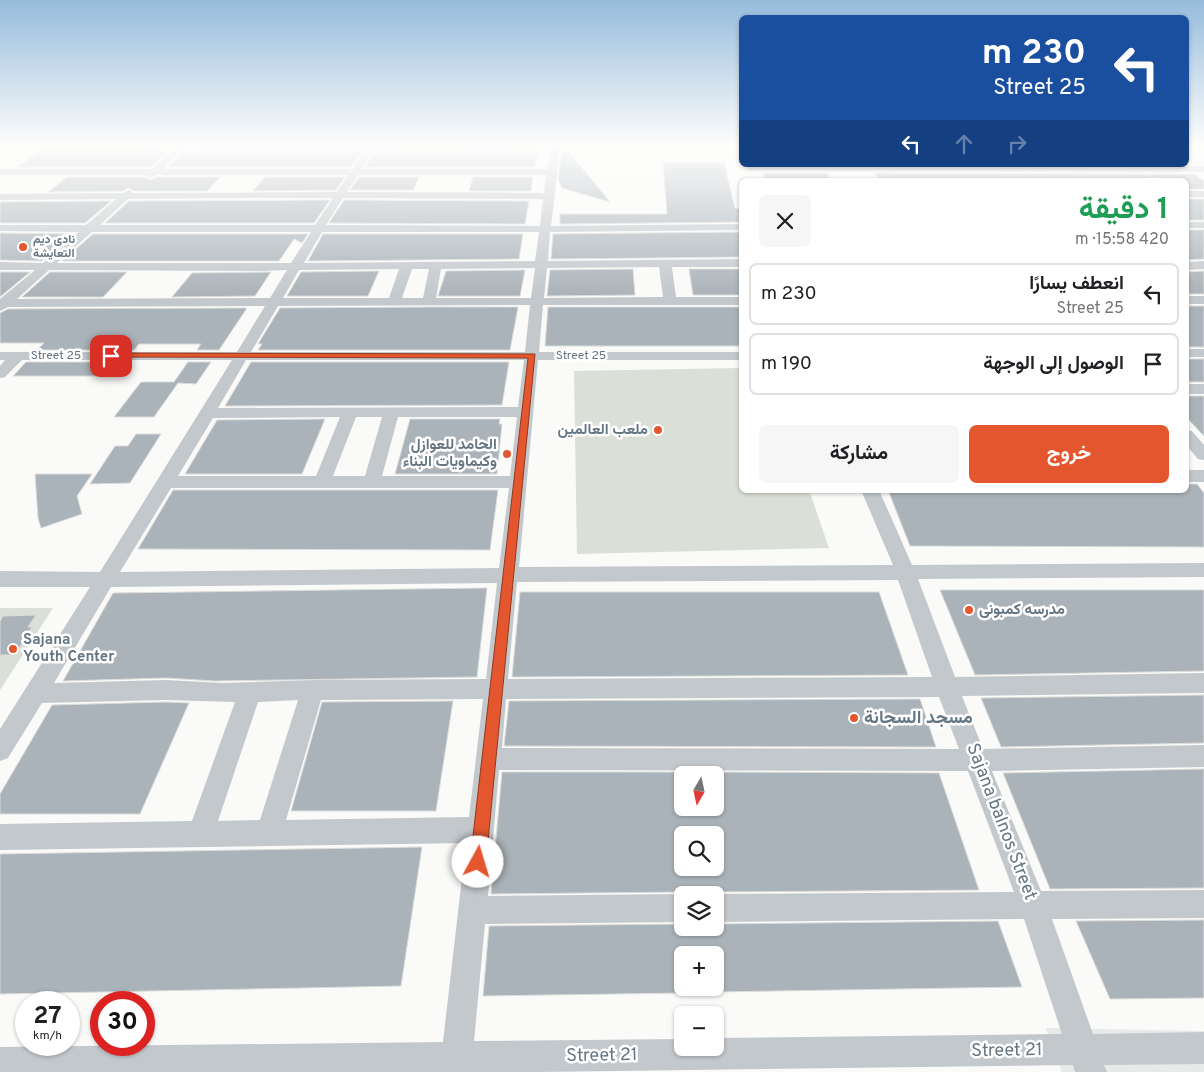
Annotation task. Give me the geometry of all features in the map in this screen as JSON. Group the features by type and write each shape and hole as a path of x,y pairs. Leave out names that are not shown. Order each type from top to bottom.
{"street":[{"path":"0,197 133,196"},
{"path":"332,196 345,196"},
{"path":"456,1065 549,196"},
{"path":"1,304 125,197"},
{"path":"0,750 166,482 338,197"},
{"path":"1189,225 1204,225"},
{"path":"0,228 546,229 739,227"},
{"path":"0,266 295,267 436,264 739,264"},
{"path":"429,303 436,264"},
{"path":"665,264 670,301"},
{"path":"394,303 407,265"},
{"path":"1189,266 1204,266"},
{"path":"1189,300 1204,300"},
{"path":"1,304 739,301"},
{"path":"1189,353 1204,353"},
{"name":"Street 25","path":"0,356 739,356"},
{"path":"0,374 18,356"},
{"path":"1189,390 1204,389"},
{"path":"372,482 391,412"},
{"path":"208,413 526,412"},
{"path":"322,482 350,413"},
{"path":"1189,476 1204,476"},
{"path":"166,482 519,482"},
{"name":"Sajana balnos Street","path":"871,493 905,571 947,687 1033,905 1087,1061"},
{"path":"0,579 106,580 905,571 1204,570"},
{"path":"34,693 166,690 222,693 313,690 947,687 1204,682"},
{"path":"268,832 313,690"},
{"path":"201,833 250,692"},
{"path":"489,759 977,760 1204,756"},
{"path":"0,837 481,830"},
{"path":"724,908 1204,904"},
{"path":"472,910 674,908"},
{"name":"Street 21","path":"0,1063 456,1065 1087,1061 1204,1048"}],"shaded area":[{"name":"ملعب العالمين","path":"739,368 739,493 810,493 829,548 577,554 574,371"},
{"name":"Sajana Youth Center","path":"0,608 53,608 0,690"},
{"path":"1046,1028 1204,1031 1204,1072 1062,1072"}],"building":[{"path":"590,196 605,196 610,202"},
{"path":"666,196 732,196 735,208 739,209 739,222 560,224 560,214 667,214"},
{"path":"1189,199 1204,199 1204,220 1189,220"},
{"path":"330,200 314,223 105,223 129,201"},
{"path":"344,200 529,201 525,224 329,223"},
{"path":"111,201 85,223 0,223 0,202"},
{"path":"1189,230 1204,230 1204,259 1189,260"},
{"path":"739,232 739,257 551,259 553,234"},
{"name":"نادى ديم التعايشة","path":"0,233 74,234 42,261 0,260"},
{"path":"93,234 308,234 302,243 294,239 279,261 62,261"},
{"path":"323,234 523,234 519,259 308,261"},
{"path":"633,269 635,295 547,296 550,270"},
{"path":"689,269 739,269 739,295 693,295"},
{"path":"525,270 520,296 438,296 446,271"},
{"path":"379,271 368,296 287,296 301,272"},
{"path":"1204,271 1204,294 1189,294 1189,272"},
{"path":"0,272 30,272 0,297"},
{"path":"50,272 127,272 103,297 22,297"},
{"path":"271,272 255,296 172,297 192,273"},
{"path":"1189,306 1204,306 1204,347 1189,347"},
{"path":"518,307 510,350 258,350 262,344 258,344 280,308"},
{"path":"548,307 739,307 739,346 545,346"},
{"path":"247,308 219,350 197,350 201,344 139,344 134,350 37,350 44,343 0,343 0,313 8,309"},
{"path":"1189,359 1204,359 1204,382 1189,382"},
{"path":"26,362 124,362 113,376 13,376"},
{"path":"188,362 211,362 196,384 178,383 154,417 114,417 141,382 174,382"},
{"path":"251,362 509,362 502,405 225,406"},
{"path":"1189,396 1204,396 1204,436 1189,420"},
{"path":"325,419 302,474 185,474 217,420"},
{"path":"410,419 500,419 499,424 502,424 497,474 395,474"},
{"path":"136,434 161,434 130,483 90,484 115,446 128,446"},
{"path":"35,474 92,474 77,496 82,514 41,528 38,518"},
{"path":"1189,484 1197,484 1204,493 1204,547 910,546 889,493 1189,493"},
{"path":"173,490 498,490 490,550 138,549"},
{"path":"487,588 477,677 215,681 166,678 63,681 113,593"},
{"path":"940,590 1204,590 1204,671 975,675"},
{"path":"520,592 879,592 908,675 512,677"},
{"path":"36,615 28,627 32,627 15,655 0,655 0,621 3,616"},
{"path":"1204,695 1204,743 1001,747 981,698"},
{"path":"920,699 936,747 504,746 509,701"},
{"path":"453,701 436,811 291,811 322,702"},
{"path":"189,703 140,814 0,814 0,794 52,705"},
{"path":"1204,769 1204,888 1050,889 1003,773"},
{"path":"502,772 674,772 674,816 724,816 724,772 939,773 979,890 724,892 724,886 674,886 674,892 491,894"},
{"path":"422,847 401,986 80,992 15,991 15,994 0,994 0,854"},
{"path":"1204,920 1204,998 1110,999 1076,921"},
{"path":"998,921 1022,987 724,992 724,946 674,946 674,993 483,996 489,926 674,924 674,936 724,936 724,924"}],"place":[{"name":"نادى ديم التعايشة","path":"23,247"},
{"name":"ملعب العالمين","path":"658,430"},
{"name":"الحامد للعوازل وكيماويات البناء","path":"507,454"},
{"name":"مدرسه كمبونى","path":"969,610"},
{"name":"Sajana Youth Center","path":"13,649"},
{"name":"مسجد السجانة","path":"854,718"}],"route":[{"path":"111,356 532,356 478,862"}]}
